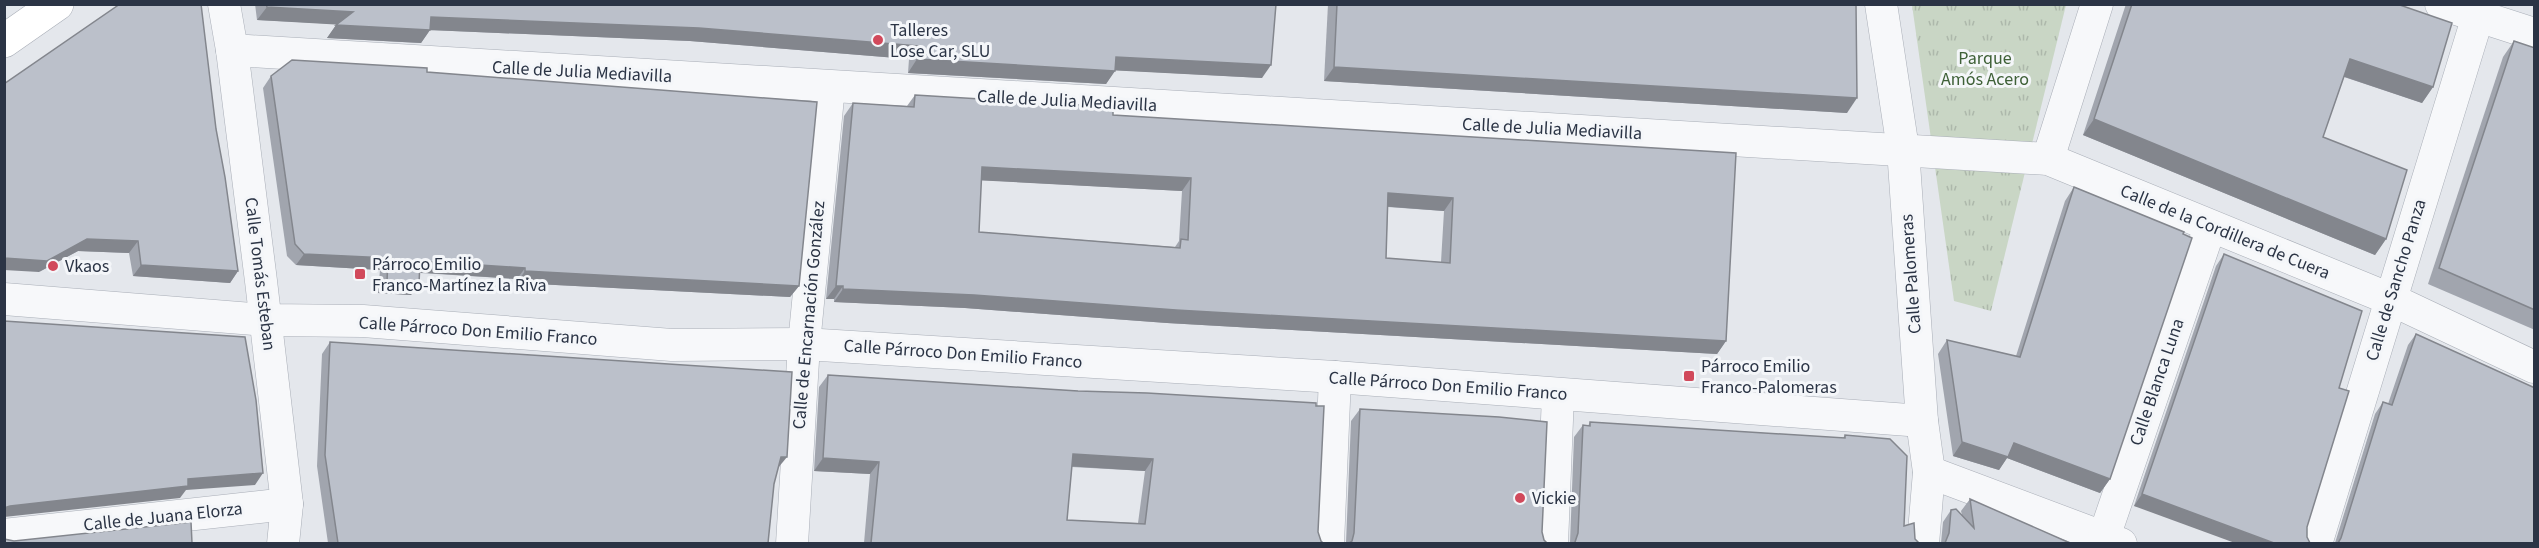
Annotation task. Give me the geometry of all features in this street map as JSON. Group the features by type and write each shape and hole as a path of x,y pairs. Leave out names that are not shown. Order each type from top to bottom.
{"street":[{"path":"4,41 57,4"},
{"name":"Calle Tomás Esteban","path":"224,4 232,50 287,504 283,543"},
{"name":"Calle Palomeras","path":"1881,4 1903,149 1922,421 1929,472 1923,543"},
{"path":"2048,159 2097,4"},
{"path":"2441,4 2535,34"},
{"name":"Calle de Sancho Panza","path":"2316,543 2478,16"},
{"name":"Calle de Julia Mediavilla","path":"232,50 1903,149"},
{"name":"Calle de Encarnación González","path":"792,543 804,344 829,87"},
{"name":"Calle de la Cordillera de Cuera","path":"1903,149 2048,159 2210,227 2390,298 2535,367"},
{"name":"Calle Blanca Luna","path":"2113,540 2210,227"},
{"name":"Calle Párroco Don Emilio Franco","path":"4,299 266,320 363,321 672,345 804,344 1335,377 1922,421"},
{"path":"1328,543 1335,377"},
{"path":"1552,543 1558,395"},
{"path":"1929,472 2113,540"},
{"name":"Calle de Juana Elorza","path":"4,535 287,504"}],"green space":[{"name":"Parque Amós Acero","path":"1912,5 2066,5 1991,311 1954,301"}],"building":[{"path":"120,4 201,4 216,129 238,271 141,265 138,241 87,239 47,261 4,258 4,84"},
{"path":"266,4 1276,4 1271,65 1116,57 1115,71 917,59 918,46 699,28 431,17 430,30 336,25 353,12 267,7"},
{"path":"1337,4 1856,4 1857,98 1334,67"},
{"path":"2132,4 2397,4 2452,23 2433,87 2350,59 2323,137 2407,170 2386,239 2094,119"},
{"path":"2514,41 2535,48 2535,310 2439,268"},
{"path":"292,60 427,68 427,72 817,102 799,286 525,271 525,268 420,261 419,284 387,282 388,258 304,254 295,244 271,76"},
{"path":"915,95 1113,107 1113,115 1736,153 1726,341 843,289 843,286 836,286 853,103 914,107","holes":["982,167 1191,178 1188,240 1181,239 1180,248 979,232","1388,193 1453,198 1450,263 1386,258"]},
{"path":"2074,187 2184,232 2183,234 2192,238 2110,479 2014,443 2008,457 1962,442 1947,340 2020,357"},
{"path":"2224,254 2362,311 2339,388 2349,391 2307,527 2307,537 2310,543 2274,543 2142,494"},
{"path":"4,321 245,337 256,400 263,473 188,479 188,486 4,508"},
{"path":"2416,334 2535,388 2535,543 2338,543 2383,402 2392,405"},
{"path":"330,342 792,372 787,457 781,457 774,484 768,543 338,543 325,455"},
{"path":"828,375 1316,403 1316,406 1324,406 1318,532 1323,543 871,543 879,462 823,458","holes":["1073,454 1153,459 1145,524 1067,520"]},
{"path":"1360,409 1547,422 1542,532 1547,543 1349,543 1354,533"},
{"path":"1590,422 1890,439 1907,456 1904,526 1914,523 1915,539 1919,543 1574,543 1578,533 1583,425 1590,426"},
{"path":"1970,499 2070,543 1945,543 1949,533 1951,510 1956,509 1974,528"},
{"path":"191,522 192,543 4,543 4,539 14,541"}],"place":[{"name":"Talleres Lose Car, SLU","path":"878,40"},
{"name":"Vkaos","path":"53,266"},
{"name":"Párroco Emilio Franco-Martínez la Riva","path":"360,274"},
{"name":"Párroco Emilio Franco-Palomeras","path":"1689,376"},
{"name":"Vickie","path":"1520,498"}]}
